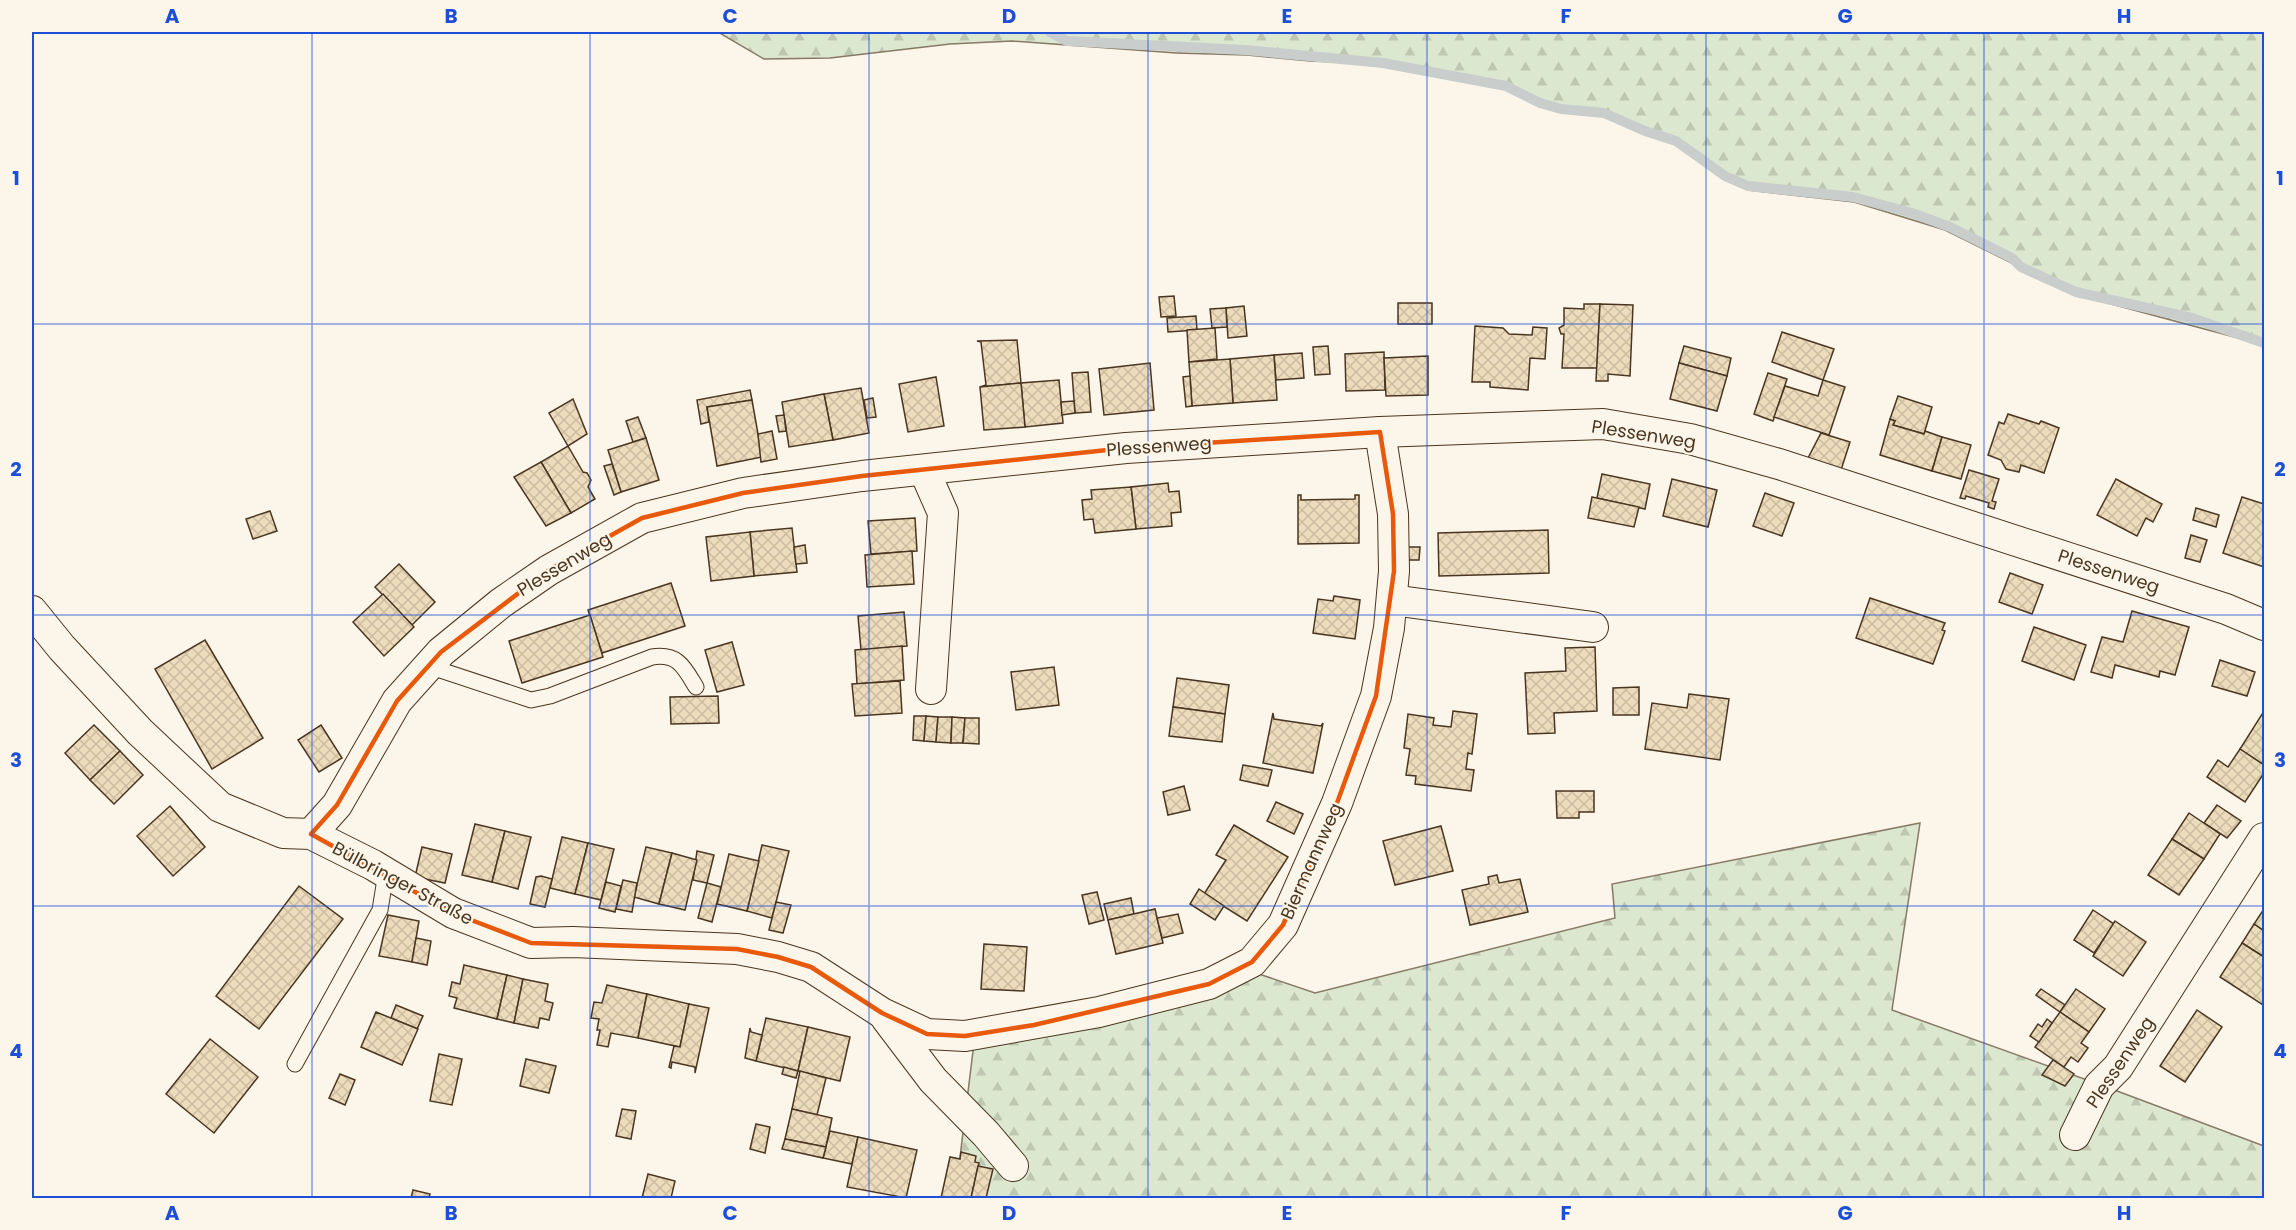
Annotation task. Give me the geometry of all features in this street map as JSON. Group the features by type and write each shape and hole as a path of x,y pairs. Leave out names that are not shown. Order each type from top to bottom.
{"street":[{"name":"Plessenweg","path":"311,834 337,805 397,701 441,652 493,610 549,570 642,519 743,493 1126,448 1380,432 1603,424 1690,439 1823,478 2226,609 2265,625"},
{"name":"Biermannweg","path":"927,1034 965,1035 1099,1012 1209,984 1252,962 1283,925 1337,803 1376,696 1389,628 1394,571 1393,514 1380,432"},
{"path":"924,470 943,513 931,689"},
{"path":"1392,600 1593,627"},
{"name":"Bülbringer Straße","path":"32,611 62,648 140,732 220,807 283,833 311,834 386,873 453,913 531,943 573,942 737,949 811,967 882,1013 927,1034"},
{"name":"Plessenweg","path":"2075,1135 2099,1086 2118,1067 2265,838"},
{"name":"Bülbringer Straße","path":"882,1013 933,1080 986,1134 1013,1166"}],"lane":[{"path":"428,666 531,700 550,696 662,655 673,658 682,666 696,687"},
{"path":"295,1064 380,910 386,873"}],"highlighted area":[{"path":"1380,432 1393,514 1394,571 1376,696 1337,803 1283,925 1252,962 1209,984 1034,1025 965,1036 927,1034 882,1013 811,967 778,957 737,949 531,943 453,913 311,834 337,805 397,701 441,652 549,570 642,518 743,493 862,476 1126,448"}],"green space":[{"path":"718,32 2264,32 2264,345 2074,294 1945,230 1854,202 1748,190 1723,179 1675,143 1603,115 1561,111 1538,105 1505,88 1384,64 1176,53 1012,41 950,44 830,58 764,59"},
{"path":"1920,823 1892,1010 2264,1146 2264,1198 955,1198 974,1043 1259,974 1315,993 1615,918 1612,884"}],"building":[{"path":"1174,296 1176,316 1161,317 1159,297"},
{"path":"1398,303 1432,303 1432,324 1398,324"},
{"path":"1584,304 1600,304 1597,368 1562,368 1564,334 1561,334 1559,328 1564,325 1564,308 1584,309"},
{"path":"1600,304 1633,305 1630,376 1608,374 1608,381 1596,381"},
{"path":"1244,306 1247,336 1228,338 1226,308"},
{"path":"1226,308 1227,327 1212,328 1210,309"},
{"path":"1196,316 1197,330 1168,332 1167,318"},
{"path":"1475,326 1503,328 1509,334 1532,335 1533,327 1547,328 1545,359 1530,358 1528,390 1490,387 1490,382 1472,382"},
{"path":"1215,328 1217,359 1189,362 1187,330"},
{"path":"1782,332 1834,349 1823,380 1772,362"},
{"path":"1017,340 1021,383 980,387 986,385 981,342 977,341"},
{"path":"1328,346 1330,374 1315,375 1313,347"},
{"path":"1684,346 1731,358 1727,376 1679,363"},
{"path":"1384,352 1385,390 1346,391 1345,354"},
{"path":"1302,353 1304,378 1276,380 1274,355"},
{"path":"1274,355 1277,400 1233,403 1230,359"},
{"path":"1428,356 1428,395 1386,396 1384,358"},
{"path":"1230,359 1233,403 1192,406 1189,362"},
{"path":"1150,363 1154,410 1104,415 1099,369"},
{"path":"1679,363 1727,376 1717,411 1670,399"},
{"path":"1088,372 1091,412 1075,413 1072,373"},
{"path":"1768,373 1787,379 1773,421 1754,414"},
{"path":"1190,376 1192,406 1186,407 1183,377"},
{"path":"936,377 944,426 908,432 899,384"},
{"path":"1059,380 1063,423 1025,427 1021,383"},
{"path":"1823,380 1845,387 1829,435 1774,417 1785,386 1818,396"},
{"path":"1021,383 1025,427 984,430 980,387"},
{"path":"861,388 869,433 833,440 824,394"},
{"path":"750,390 752,400 707,407 709,422 701,424 697,400"},
{"path":"824,394 833,440 789,447 782,402"},
{"path":"1898,396 1932,407 1924,434 1893,425 1895,421 1890,419"},
{"path":"873,398 876,417 867,418 864,400"},
{"path":"573,399 587,434 568,446 549,413"},
{"path":"752,400 762,457 717,466 707,407"},
{"path":"1074,401 1075,413 1062,415 1061,402"},
{"path":"2008,414 2039,424 2041,421 2059,428 2044,473 2021,465 2019,472 2006,469 2001,460 1988,455 1999,422 2004,424"},
{"path":"784,415 786,431 779,432 776,416"},
{"path":"638,417 646,438 633,442 626,421"},
{"path":"1890,419 1895,421 1893,425 1942,437 1932,471 1880,455"},
{"path":"772,431 777,459 761,462 758,434"},
{"path":"1821,433 1850,442 1841,470 1807,460"},
{"path":"1942,437 1971,445 1961,479 1932,471"},
{"path":"646,438 659,480 621,492 608,450"},
{"path":"568,446 583,472 587,473 591,480 588,487 595,499 571,513 541,462"},
{"path":"541,462 571,513 546,526 514,477"},
{"path":"612,464 621,492 614,495 604,466"},
{"path":"1969,470 1999,479 1992,501 1996,502 1994,509 1988,507 1989,503 1966,496 1965,499 1960,498"},
{"path":"1602,474 1650,484 1645,509 1597,498"},
{"path":"1672,479 1717,490 1708,527 1663,516"},
{"path":"2116,479 2162,504 2153,522 2146,518 2137,536 2097,515"},
{"path":"1168,483 1169,492 1179,491 1181,512 1171,513 1172,526 1136,529 1131,487"},
{"path":"1131,487 1136,529 1095,533 1093,519 1084,520 1082,500 1092,499 1091,490"},
{"path":"1765,493 1794,503 1782,536 1753,526"},
{"path":"1298,495 1301,495 1301,500 1355,499 1355,495 1359,495 1359,543 1298,544"},
{"path":"1592,497 1639,507 1634,527 1588,518"},
{"path":"2242,497 2264,504 2264,567 2223,553"},
{"path":"2196,508 2219,515 2216,527 2193,520"},
{"path":"270,511 277,531 253,539 246,519"},
{"path":"915,518 917,551 871,554 868,521"},
{"path":"792,528 797,572 754,576 750,532"},
{"path":"1548,530 1549,573 1439,576 1438,533"},
{"path":"750,532 754,576 711,581 706,537"},
{"path":"2191,535 2207,540 2200,562 2185,558"},
{"path":"805,545 807,563 796,564 794,547"},
{"path":"1407,547 1420,547 1419,560 1407,560"},
{"path":"912,551 914,584 867,587 865,555"},
{"path":"399,564 435,602 412,625 375,587"},
{"path":"2010,573 2043,585 2032,614 1999,602"},
{"path":"671,583 685,626 602,653 588,610"},
{"path":"383,594 414,627 384,656 353,622"},
{"path":"1334,596 1360,600 1355,639 1313,633 1318,599 1333,601"},
{"path":"1870,598 1945,623 1942,630 1945,631 1933,664 1856,638"},
{"path":"2132,611 2189,627 2175,675 2160,671 2159,677 2115,665 2112,678 2091,672 2102,637 2123,642"},
{"path":"904,612 907,646 861,650 858,616"},
{"path":"590,615 603,657 522,683 509,641"},
{"path":"2034,627 2086,645 2074,680 2022,661"},
{"path":"205,640 263,738 212,769 155,669"},
{"path":"732,642 744,685 717,692 705,650"},
{"path":"902,646 904,680 857,684 855,650"},
{"path":"1595,647 1597,711 1554,713 1555,733 1528,734 1525,673 1566,671 1565,648"},
{"path":"2220,660 2255,672 2247,696 2212,686"},
{"path":"1054,667 1059,705 1016,710 1011,672"},
{"path":"1177,678 1229,685 1225,714 1173,707"},
{"path":"900,681 902,713 855,716 852,684"},
{"path":"1639,687 1639,715 1613,715 1613,688"},
{"path":"1689,694 1729,699 1720,760 1645,749 1652,703 1687,708"},
{"path":"718,696 719,723 671,724 670,697"},
{"path":"1173,707 1225,714 1222,742 1169,736"},
{"path":"1453,711 1477,714 1472,754 1468,753 1466,769 1474,770 1471,791 1415,784 1416,776 1406,775 1410,749 1404,748 1408,714 1434,718 1433,725 1451,727"},
{"path":"2264,711 2264,765 2240,749"},
{"path":"1273,713 1274,719 1321,726 1323,723 1313,773 1263,763"},
{"path":"914,716 926,716 924,741 913,740"},
{"path":"926,716 938,717 936,742 924,741"},
{"path":"938,717 952,717 951,743 936,742"},
{"path":"952,717 965,718 963,743 951,743"},
{"path":"965,718 979,718 979,744 963,743"},
{"path":"94,725 120,751 90,780 65,753"},
{"path":"321,725 342,758 319,772 298,740"},
{"path":"2240,749 2264,765 2264,773 2245,802 2207,777 2218,760 2228,767"},
{"path":"120,751 143,775 114,804 90,780"},
{"path":"1243,765 1272,770 1268,786 1240,780"},
{"path":"1184,786 1190,810 1168,815 1163,792"},
{"path":"1556,791 1594,791 1594,812 1579,812 1579,818 1557,818"},
{"path":"1276,802 1303,814 1294,834 1267,821"},
{"path":"2217,805 2241,821 2227,838 2204,823"},
{"path":"170,806 205,847 173,876 137,836"},
{"path":"2189,813 2220,834 2204,859 2172,839"},
{"path":"475,824 505,831 492,882 462,875"},
{"path":"1234,825 1288,857 1247,921 1204,894 1226,860 1216,855"},
{"path":"1441,826 1453,871 1395,885 1383,841"},
{"path":"505,831 531,837 518,889 492,882"},
{"path":"562,837 588,843 575,894 550,888"},
{"path":"2172,839 2204,859 2179,895 2148,875"},
{"path":"588,843 614,849 601,900 575,894"},
{"path":"762,845 789,851 772,918 747,911"},
{"path":"422,847 452,854 445,883 415,877"},
{"path":"646,847 672,853 659,904 634,897"},
{"path":"697,851 714,855 707,883 693,880"},
{"path":"672,853 697,860 685,910 659,904"},
{"path":"729,854 759,861 747,911 717,904"},
{"path":"1497,875 1499,883 1520,879 1528,912 1470,925 1462,890 1489,884 1488,877"},
{"path":"536,877 552,879 545,907 530,904"},
{"path":"623,880 637,883 632,912 616,909"},
{"path":"606,882 621,886 615,912 599,908"},
{"path":"707,883 721,887 712,922 698,918"},
{"path":"299,886 343,919 259,1029 216,996"},
{"path":"1199,889 1224,906 1215,920 1190,904"},
{"path":"1097,892 1104,920 1089,924 1082,895"},
{"path":"1131,898 1134,914 1108,920 1104,904"},
{"path":"776,902 791,905 783,933 769,930"},
{"path":"1155,909 1163,943 1116,954 1108,920"},
{"path":"2264,909 2264,931 2254,924"},
{"path":"2093,910 2114,924 2094,953 2074,940"},
{"path":"1178,914 1183,933 1162,938 1157,918"},
{"path":"388,915 419,921 412,962 379,956"},
{"path":"2115,921 2146,942 2123,976 2093,956"},
{"path":"2254,924 2264,931 2264,957 2242,943"},
{"path":"416,938 431,941 427,965 412,962"},
{"path":"2242,943 2264,957 2263,1005 2220,977"},
{"path":"984,944 1027,947 1024,991 981,989"},
{"path":"464,965 507,975 497,1019 454,1008 457,998 449,996 452,982 460,984"},
{"path":"507,975 523,979 514,1023 497,1019"},
{"path":"523,979 548,984 545,1001 553,1003 549,1020 540,1018 538,1028 514,1023"},
{"path":"607,985 647,994 638,1038 611,1033 608,1047 597,1045 600,1030 597,1030 599,1019 591,1018 594,1002 602,1003"},
{"path":"2041,989 2065,1005 2060,1012 2036,995"},
{"path":"2076,989 2105,1009 2089,1032 2060,1012"},
{"path":"647,994 689,1004 680,1047 638,1038"},
{"path":"689,1004 709,1008 695,1073 695,1067 672,1062 671,1068 669,1067 674,1046 680,1047"},
{"path":"396,1005 423,1016 417,1029 391,1018"},
{"path":"2197,1010 2222,1027 2185,1082 2160,1066"},
{"path":"376,1012 418,1029 402,1065 361,1047"},
{"path":"2060,1012 2089,1032 2081,1043 2088,1048 2078,1062 2071,1057 2064,1067 2035,1047"},
{"path":"766,1018 808,1027 798,1071 756,1061"},
{"path":"2047,1019 2052,1023 2039,1042 2030,1036 2038,1024 2042,1027"},
{"path":"808,1027 850,1037 840,1081 798,1071"},
{"path":"750,1028 751,1032 762,1035 756,1061 745,1058"},
{"path":"210,1039 258,1077 214,1133 166,1094"},
{"path":"439,1054 462,1059 452,1105 430,1101"},
{"path":"526,1059 556,1066 549,1093 520,1086"},
{"path":"2053,1060 2074,1074 2065,1086 2042,1075"},
{"path":"784,1067 798,1071 796,1078 782,1074"},
{"path":"800,1071 826,1078 817,1115 792,1109"},
{"path":"340,1074 355,1080 345,1105 329,1098"},
{"path":"622,1109 636,1111 631,1139 616,1136"},
{"path":"792,1109 832,1118 826,1147 785,1139"},
{"path":"756,1124 770,1127 765,1153 750,1149"},
{"path":"830,1131 858,1137 852,1164 823,1158"},
{"path":"858,1137 917,1150 906,1198 847,1187"},
{"path":"785,1139 826,1147 823,1158 782,1149"},
{"path":"961,1152 976,1156 975,1162 979,1163 971,1198 941,1198 950,1157 960,1159"},
{"path":"978,1166 993,1169 986,1198 971,1198"},
{"path":"648,1174 675,1181 671,1198 642,1198"},
{"path":"413,1190 430,1194 429,1198 411,1198"}],"waterway":[{"path":"1050,32 1067,41 1245,50 1383,63 1506,86 1540,103 1561,109 1604,113 1645,131 1676,141 1725,176 1748,186 1853,197 1912,213 1950,227 2012,258 2021,267 2076,292 2192,318 2264,343"}]}
